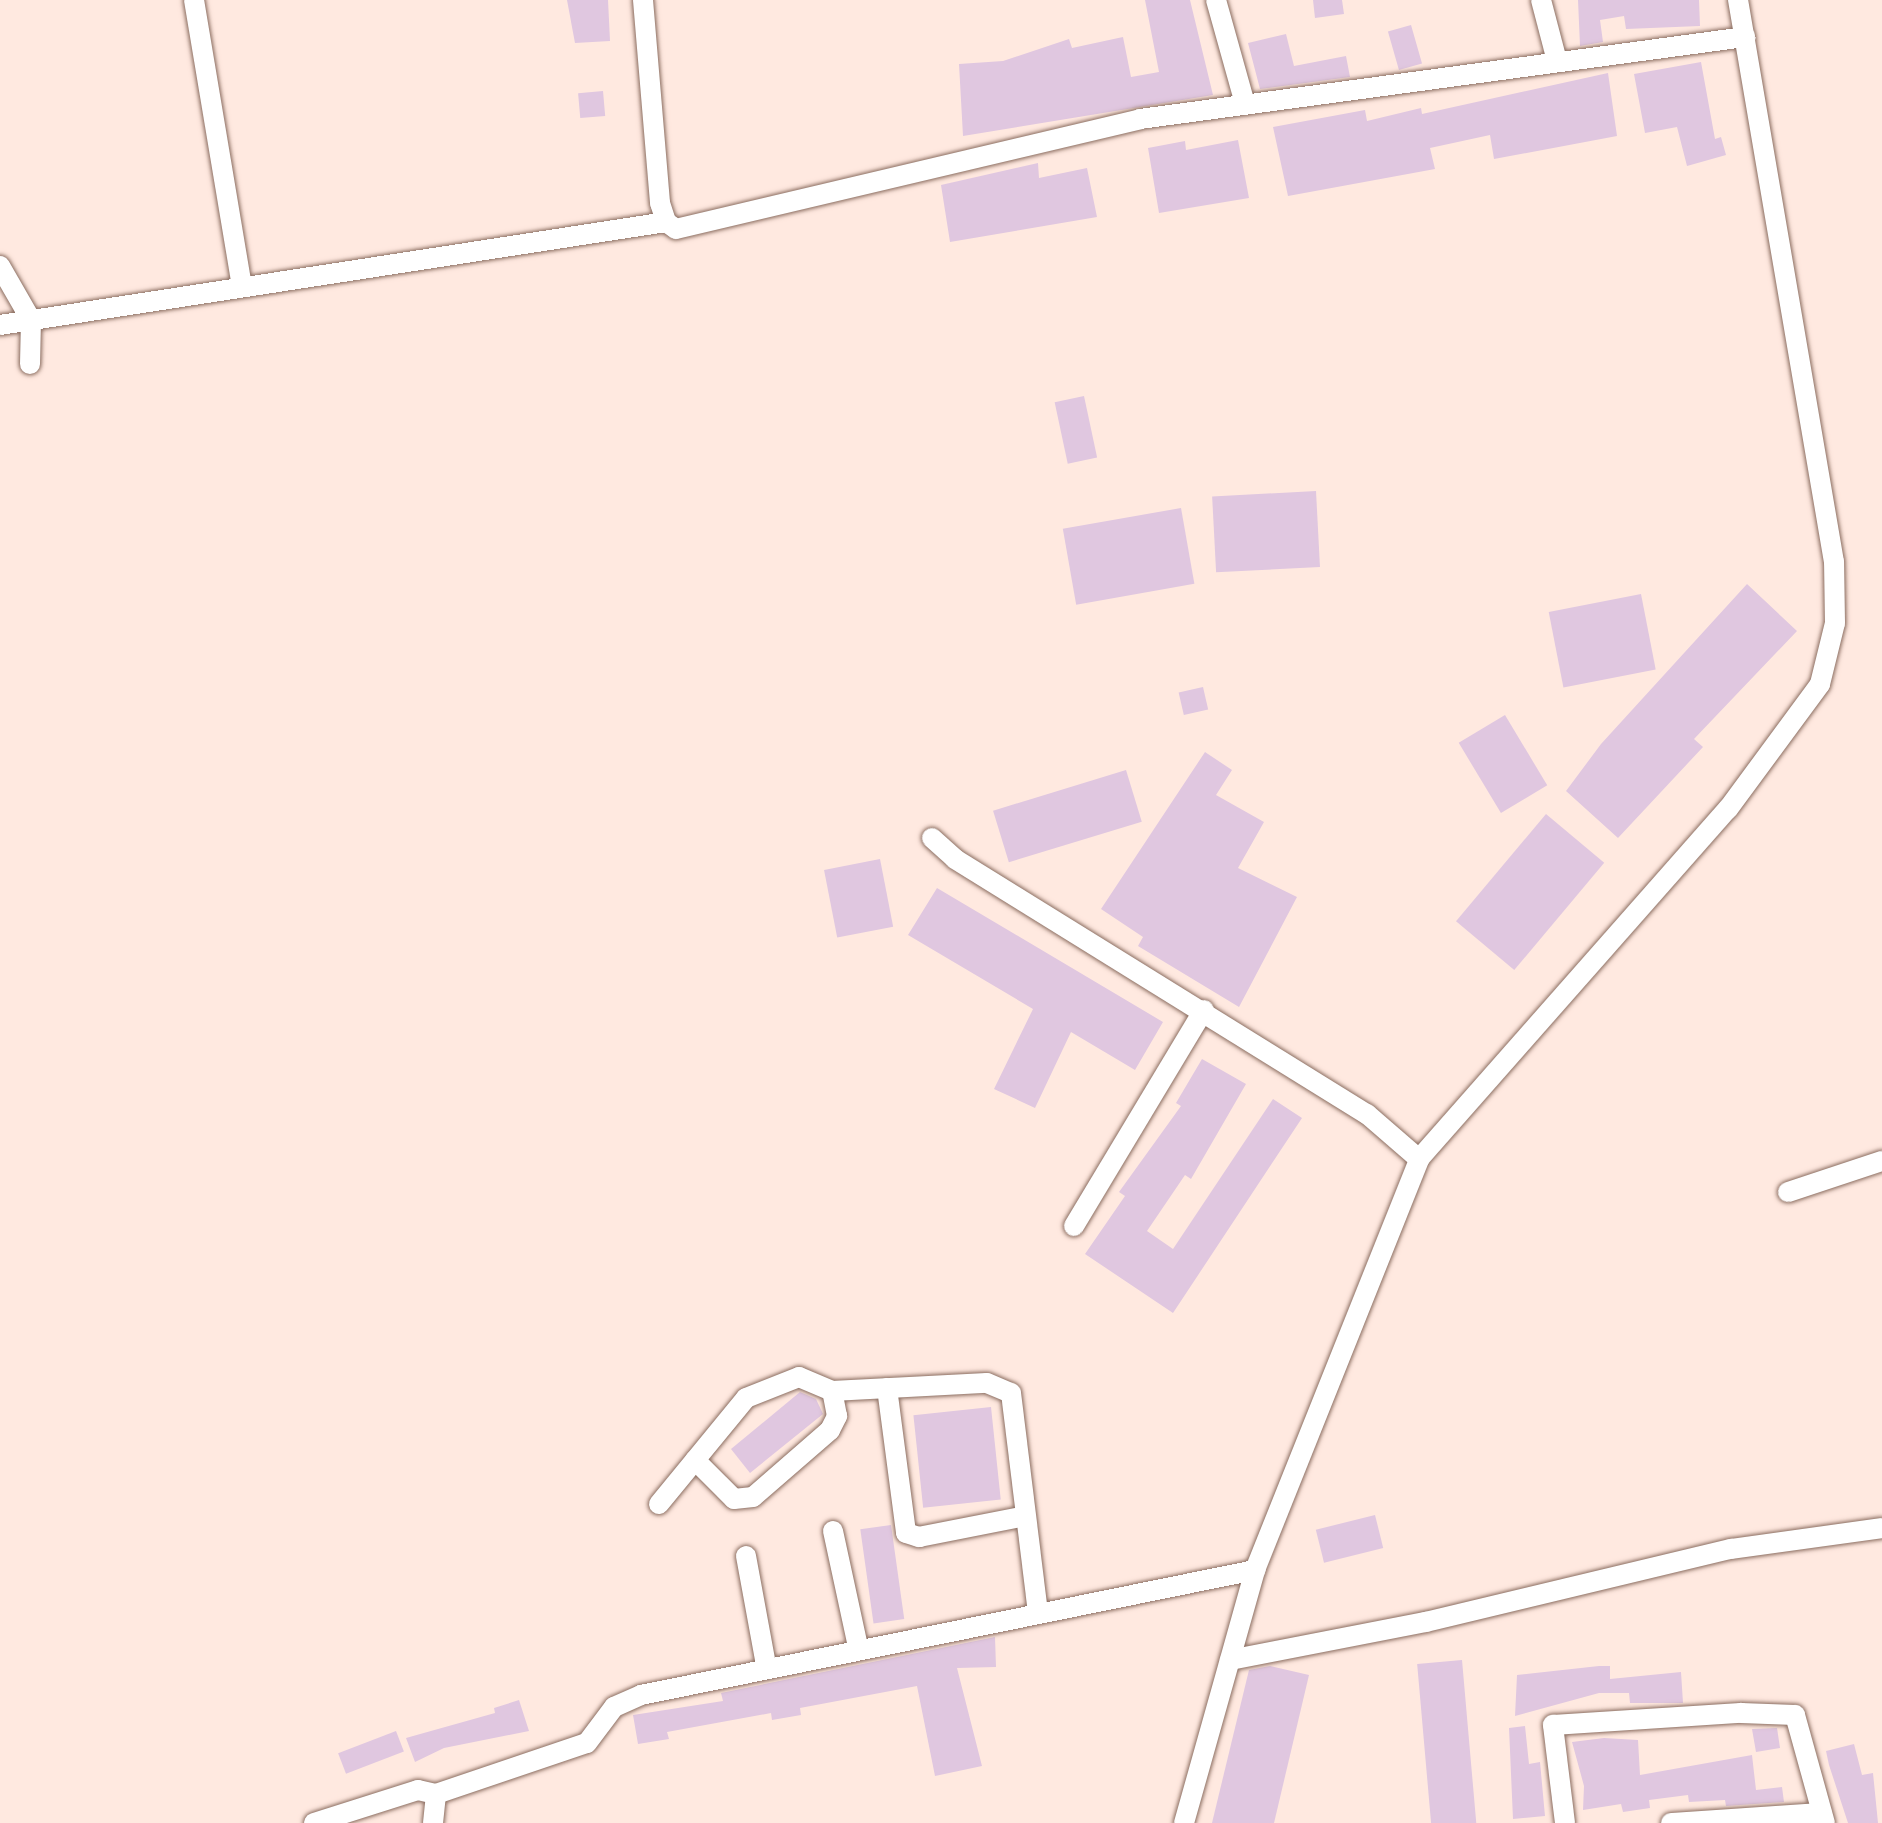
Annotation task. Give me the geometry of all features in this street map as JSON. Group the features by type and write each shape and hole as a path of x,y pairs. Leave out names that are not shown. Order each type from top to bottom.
{"street":[{"path":"194,0 207,106 242,288"},
{"path":"643,0 666,222"},
{"path":"1216,0 1245,104"},
{"path":"1541,0 1558,61"},
{"path":"1184,1823 1255,1570 1419,1159 1738,796 1820,684 1835,623 1834,562 1738,0"},
{"path":"0,326 666,222 676,229 1140,119 1745,36"},
{"path":"0,266 32,320 30,364"},
{"path":"932,838 955,859 1367,1114 1419,1159"},
{"path":"1074,1226 1204,1010"},
{"path":"1788,1192 1882,1160"},
{"path":"659,1504 746,1398 800,1377 832,1390 988,1383 1011,1394 1021,1517 1038,1613"},
{"path":"887,1388 906,1533 919,1538 1021,1517"},
{"path":"695,1460 734,1499 753,1497 830,1430 837,1416 832,1390"},
{"path":"1230,1660 1731,1549 1882,1528"},
{"path":"834,1531 858,1647"},
{"path":"746,1556 766,1665"},
{"path":"314,1823 418,1790 436,1794 587,1743 614,1708 641,1695 766,1665 1255,1570"},
{"path":"1565,1823 1553,1725 1740,1713 1795,1715 1823,1818 1671,1823"},
{"path":"433,1823 436,1794"}],"building":[{"path":"567,0 608,0 610,41 575,43"},
{"path":"1145,0 1190,0 1213,95 963,136 959,64 1003,61 1069,39 1072,48 1123,37 1131,77 1159,72"},
{"path":"1313,0 1342,0 1344,14 1315,18"},
{"path":"1578,0 1699,0 1700,26 1626,29 1624,16 1600,20 1603,42 1580,46"},
{"path":"1411,25 1422,63 1399,70 1388,32"},
{"path":"1286,34 1294,66 1346,56 1350,77 1260,89 1248,43"},
{"path":"1701,62 1715,139 1721,137 1726,155 1687,166 1677,127 1645,133 1634,74"},
{"path":"1608,73 1617,136 1494,159 1490,135 1430,148 1435,169 1288,196 1273,127 1365,110 1367,121 1421,108 1422,114"},
{"path":"603,91 605,116 580,118 578,93"},
{"path":"1238,140 1249,198 1159,213 1148,148 1185,141 1186,150"},
{"path":"1038,163 1039,178 1087,168 1097,217 950,242 941,185"},
{"path":"1084,396 1097,458 1068,464 1055,402"},
{"path":"1316,491 1320,567 1216,572 1212,496"},
{"path":"1181,508 1194,584 1076,605 1063,529"},
{"path":"1747,584 1797,631 1694,739 1703,747 1618,838 1566,791 1601,744"},
{"path":"1641,594 1656,670 1563,688 1549,612"},
{"path":"1203,687 1208,709 1184,715 1179,693"},
{"path":"1505,715 1547,785 1501,813 1459,743"},
{"path":"1205,752 1232,770 1216,795 1264,822 1238,868 1297,897 1239,1007 1138,946 1143,937 1101,909"},
{"path":"1126,770 1142,822 1009,862 993,811"},
{"path":"1546,814 1604,863 1514,970 1456,921"},
{"path":"880,859 893,927 837,938 824,870"},
{"path":"937,888 1163,1022 1135,1070 1071,1032 1035,1108 994,1089 1033,1009 908,935"},
{"path":"1202,1059 1246,1084 1191,1179 1185,1175 1147,1231 1173,1249 1273,1099 1302,1118 1173,1313 1085,1254 1125,1196 1119,1192 1181,1106 1176,1103"},
{"path":"800,1392 816,1399 823,1414 750,1473 731,1449"},
{"path":"991,1407 1001,1499 923,1508 913,1415"},
{"path":"1375,1515 1383,1548 1324,1563 1316,1530"},
{"path":"891,1525 904,1619 874,1623 860,1529"},
{"path":"995,1637 996,1667 957,1668 982,1766 935,1776 917,1686 800,1708 801,1715 772,1720 771,1713 667,1732 669,1739 638,1744 633,1715 723,1701 721,1693"},
{"path":"1462,1660 1476,1823 1431,1823 1417,1664"},
{"path":"1270,1666 1309,1675 1274,1823 1212,1823 1249,1670"},
{"path":"1610,1666 1610,1679 1681,1672 1683,1703 1630,1703 1629,1693 1599,1693 1515,1716 1517,1675"},
{"path":"519,1700 529,1731 444,1748 415,1762 406,1738 495,1713 494,1708"},
{"path":"1525,1726 1529,1764 1540,1762 1545,1816 1513,1819 1509,1728"},
{"path":"1777,1728 1780,1748 1756,1752 1752,1729"},
{"path":"396,1731 404,1752 346,1774 338,1753"},
{"path":"1604,1738 1638,1740 1640,1775 1752,1755 1756,1790 1782,1787 1784,1802 1726,1806 1725,1800 1689,1802 1688,1795 1649,1800 1650,1808 1623,1812 1621,1804 1583,1810 1584,1786 1572,1742"},
{"path":"1854,1744 1862,1775 1873,1773 1878,1823 1848,1823 1829,1765 1826,1751"}]}
